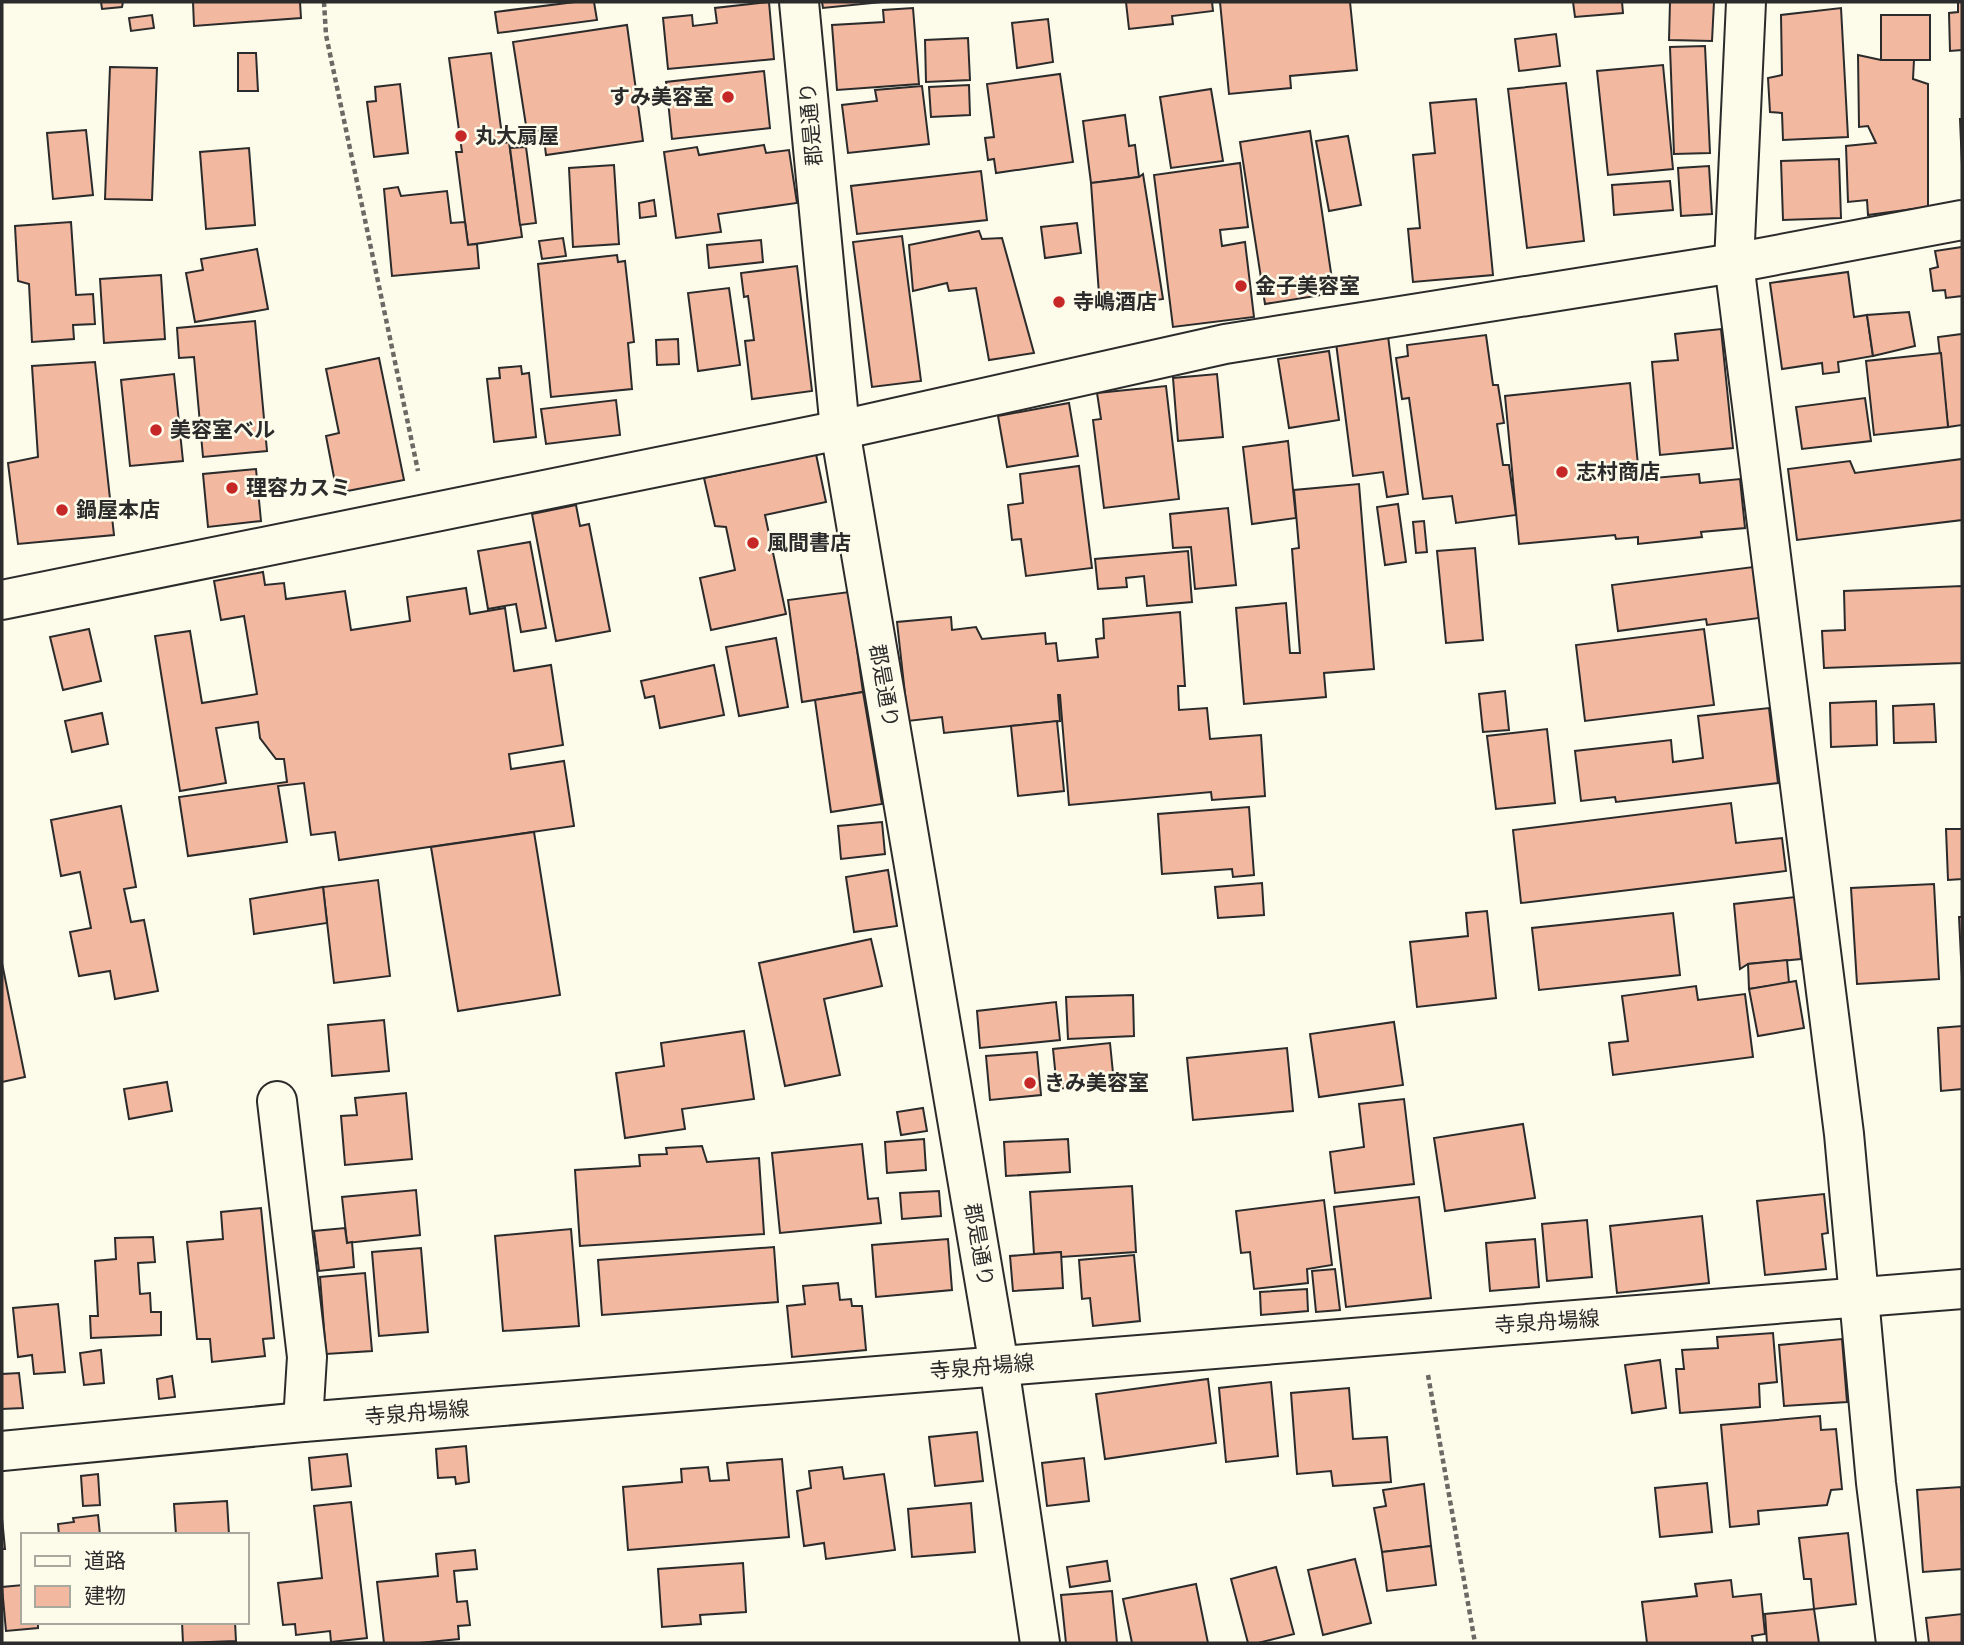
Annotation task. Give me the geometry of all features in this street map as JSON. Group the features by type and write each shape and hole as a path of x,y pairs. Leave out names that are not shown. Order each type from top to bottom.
{"street":[{"name":"郡是通り","path":"799,2 840,430 999,1366 1040,1643"},
{"path":"1746,2 1734,263 1842,1121 1876,1483 1896,1643"},
{"path":"2,600 840,430 1225,344 1734,263 1962,220"},
{"path":"277,1101 307,1357 303,1422"},
{"name":"寺泉舟場線","path":"2,1451 303,1422 1962,1289"}],"path":[{"path":"324,2 326,35 426,513"},
{"path":"1420,1332 1475,1643"}],"building":[{"path":"101,2 123,2 122,7 102,9"},
{"path":"193,2 300,2 301,18 194,26"},
{"path":"594,2 597,20 498,33 495,12"},
{"path":"769,2 774,59 668,69 663,18 692,15 693,26 717,23 715,8"},
{"path":"822,2 882,2 823,8"},
{"path":"1126,2 1212,2 1213,11 1172,16 1173,24 1129,29"},
{"path":"1220,2 1350,2 1357,70 1290,76 1291,88 1229,94"},
{"path":"1573,2 1622,2 1623,13 1575,17"},
{"path":"1670,2 1714,2 1712,41 1669,40"},
{"path":"1958,2 1962,2 1962,50 1950,51 1949,13 1958,12"},
{"path":"913,8 919,84 837,90 832,25 884,22 883,10"},
{"path":"1841,8 1848,137 1783,140 1782,113 1770,112 1768,78 1782,75 1781,15"},
{"path":"152,15 154,28 131,31 129,18"},
{"path":"1881,15 1930,15 1930,60 1881,60"},
{"path":"1048,19 1053,62 1017,68 1012,23"},
{"path":"627,25 643,141 546,155 543,130 527,132 513,42"},
{"path":"1556,34 1560,66 1519,71 1515,39"},
{"path":"968,38 970,80 926,82 925,40"},
{"path":"1705,46 1710,153 1674,154 1670,47"},
{"path":"238,53 256,53 258,91 238,91"},
{"path":"491,53 503,143 509,142 522,237 468,245 456,152 462,152 449,58"},
{"path":"1858,55 1881,60 1914,60 1913,79 1928,84 1928,207 1868,215 1867,200 1848,202 1846,146 1876,143 1868,126 1859,127"},
{"path":"1663,65 1673,169 1608,175 1597,71"},
{"path":"110,67 157,68 152,200 105,199"},
{"path":"764,71 770,128 672,139 666,82"},
{"path":"1060,74 1073,162 996,173 994,159 988,160 985,138 994,137 987,84"},
{"path":"1566,83 1584,241 1527,248 1508,89"},
{"path":"400,84 408,153 374,157 367,102 376,101 375,87"},
{"path":"969,85 970,115 931,117 929,87"},
{"path":"922,86 929,144 848,153 842,105 877,101 875,90"},
{"path":"1211,89 1223,161 1171,168 1160,97"},
{"path":"1476,99 1493,275 1413,282 1408,229 1420,228 1413,155 1435,153 1430,103"},
{"path":"1125,115 1129,146 1135,145 1139,177 1091,183 1083,121"},
{"path":"1960,119 1962,119 1962,165"},
{"path":"86,130 93,195 53,199 47,133"},
{"path":"1310,131 1334,293 1265,304 1240,142"},
{"path":"1348,136 1361,205 1329,211 1316,141"},
{"path":"764,145 766,153 789,150 797,203 718,214 721,232 676,238 664,152 697,147 699,155"},
{"path":"526,147 536,223 520,225 510,148"},
{"path":"249,148 255,225 206,229 200,152"},
{"path":"1839,159 1841,218 1783,220 1781,161"},
{"path":"1240,163 1248,227 1220,230 1222,246 1245,242 1254,317 1173,327 1154,175"},
{"path":"614,165 619,244 573,247 569,168"},
{"path":"1709,166 1712,214 1681,216 1678,168"},
{"path":"981,171 987,220 857,234 851,186"},
{"path":"1143,174 1163,299 1100,308 1091,183 1139,177"},
{"path":"1670,181 1673,210 1614,215 1612,185"},
{"path":"398,187 401,196 447,191 451,223 465,222 468,245 477,244 479,268 392,276 384,189"},
{"path":"654,200 656,216 640,218 639,203"},
{"path":"71,222 76,295 93,294 95,324 73,325 74,339 32,342 29,284 18,281 15,226"},
{"path":"1077,223 1081,253 1045,258 1041,227"},
{"path":"979,231 982,239 1002,238 1034,353 989,360 976,288 949,291 947,283 913,291 909,245"},
{"path":"902,236 921,381 872,387 853,242"},
{"path":"563,238 566,256 542,259 539,241"},
{"path":"761,240 763,262 709,268 707,245"},
{"path":"1962,247 1962,296 1946,298 1945,290 1933,291 1930,269 1938,267 1935,251"},
{"path":"257,249 268,309 195,322 186,273 203,270 201,259"},
{"path":"617,255 618,262 625,261 634,342 628,343 632,389 551,397 538,264"},
{"path":"797,266 812,391 752,399 745,341 754,340 748,296 744,297 741,273"},
{"path":"1848,272 1854,317 1867,315 1873,356 1838,362 1839,372 1823,374 1822,363 1782,369 1770,283"},
{"path":"161,275 165,339 104,343 100,279"},
{"path":"729,288 740,365 698,371 688,293"},
{"path":"1909,312 1915,346 1873,356 1867,315"},
{"path":"255,321 267,451 203,457 194,357 179,358 177,328"},
{"path":"1721,329 1733,448 1660,455 1652,362 1678,360 1675,334"},
{"path":"1962,334 1962,425 1948,427 1938,337"},
{"path":"1486,335 1493,385 1498,385 1504,423 1497,424 1503,465 1509,465 1516,515 1456,523 1452,496 1423,499 1409,398 1402,399 1396,358 1408,356 1407,345"},
{"path":"1388,336 1408,494 1387,497 1383,472 1353,476 1336,343"},
{"path":"678,339 679,364 657,365 656,340"},
{"path":"1329,351 1339,420 1289,428 1278,359"},
{"path":"1941,353 1948,427 1874,435 1866,361"},
{"path":"379,358 404,480 337,493 326,436 339,433 326,369"},
{"path":"95,362 114,535 18,544 8,463 38,457 32,366"},
{"path":"521,366 522,374 529,373 536,437 494,442 487,379 500,378 499,368"},
{"path":"174,374 183,461 130,466 121,380"},
{"path":"1217,374 1223,437 1178,441 1173,378"},
{"path":"1630,383 1638,465 1653,464 1654,478 1699,474 1700,483 1740,479 1745,528 1701,532 1702,537 1638,544 1638,537 1616,539 1615,535 1519,544 1505,396"},
{"path":"1166,386 1179,499 1104,508 1093,420 1101,419 1097,393"},
{"path":"1865,398 1871,441 1802,449 1796,407"},
{"path":"616,400 620,435 546,444 541,409"},
{"path":"1069,403 1078,456 1007,467 998,416"},
{"path":"1288,441 1296,518 1252,524 1243,447"},
{"path":"816,454 826,502 765,515 786,614 711,630 700,578 735,570 726,527 715,526 704,478"},
{"path":"1962,459 1962,520 1797,540 1788,469 1850,461 1855,473"},
{"path":"1079,466 1092,568 1026,576 1021,539 1012,540 1008,505 1023,503 1020,474"},
{"path":"256,469 261,521 208,527 203,474"},
{"path":"1359,484 1374,669 1324,673 1326,697 1244,704 1236,608 1286,603 1290,653 1300,653 1292,549 1299,548 1294,490"},
{"path":"1398,504 1406,562 1385,565 1377,507"},
{"path":"576,505 580,526 589,524 610,631 556,641 532,514"},
{"path":"1228,508 1236,585 1195,589 1191,547 1173,548 1170,514"},
{"path":"1424,521 1427,552 1416,553 1413,522"},
{"path":"530,542 546,628 521,632 516,604 488,609 478,551"},
{"path":"1475,548 1483,640 1446,643 1437,551"},
{"path":"1188,551 1192,602 1147,606 1144,576 1126,578 1127,587 1098,589 1095,559"},
{"path":"1753,567 1759,618 1707,625 1706,619 1618,631 1612,585"},
{"path":"263,572 265,585 284,583 286,599 345,591 351,630 410,621 407,597 466,588 470,614 505,608 514,671 551,665 563,745 509,754 511,769 564,761 574,826 339,860 335,832 311,835 304,783 278,786 287,842 188,856 179,797 287,782 284,759 276,759 260,738 258,722 216,728 226,783 180,791 155,636 190,631 202,703 257,694 244,616 221,620 214,581"},
{"path":"1962,586 1962,663 1824,668 1822,631 1845,630 1844,591"},
{"path":"849,592 863,692 802,702 788,600"},
{"path":"1180,612 1185,686 1178,686 1179,710 1207,708 1210,739 1261,735 1265,796 1212,800 1211,792 1069,805 1060,695 1060,721 944,733 942,717 908,721 897,622 951,617 952,630 976,627 982,639 1045,633 1046,644 1056,643 1058,661 1098,657 1096,639 1104,638 1103,619"},
{"path":"89,629 101,681 63,690 50,637"},
{"path":"1704,629 1714,705 1585,721 1576,645"},
{"path":"776,638 788,707 739,716 726,647"},
{"path":"714,665 724,715 660,728 654,696 645,698 641,681"},
{"path":"1505,691 1509,730 1483,732 1479,694"},
{"path":"863,692 882,804 831,812 815,700"},
{"path":"1876,701 1877,745 1831,747 1830,703"},
{"path":"1934,704 1936,742 1894,743 1893,706"},
{"path":"1769,708 1778,783 1616,802 1615,797 1581,801 1575,751 1671,740 1673,762 1703,758 1698,716"},
{"path":"102,713 108,744 72,752 65,721"},
{"path":"1057,721 1064,791 1018,796 1011,726"},
{"path":"1547,729 1555,803 1496,809 1487,736"},
{"path":"1731,803 1736,843 1782,838 1786,871 1521,903 1513,830"},
{"path":"121,806 136,887 124,889 131,922 144,920 158,991 115,999 110,971 79,976 70,932 91,928 80,872 61,876 51,820"},
{"path":"1249,807 1254,875 1233,877 1232,869 1162,874 1158,814"},
{"path":"882,822 885,854 841,859 838,826"},
{"path":"1946,829 1962,829 1962,879 1948,880"},
{"path":"534,832 560,995 458,1011 431,847"},
{"path":"888,870 897,926 854,932 846,877"},
{"path":"378,880 390,976 334,983 323,887"},
{"path":"1262,883 1264,915 1218,918 1215,887"},
{"path":"1934,884 1939,979 1857,984 1851,888"},
{"path":"323,887 327,923 254,934 250,899"},
{"path":"1795,897 1801,959 1748,964 1740,969 1734,904"},
{"path":"1487,911 1496,998 1417,1007 1410,942 1468,936 1466,913"},
{"path":"1673,913 1680,975 1539,990 1532,928"},
{"path":"1959,917 1962,917 1962,978"},
{"path":"871,939 882,986 824,999 840,1075 785,1086 759,963"},
{"path":"1787,960 1789,983 1749,989 1748,964"},
{"path":"2,963 25,1077 2,1082"},
{"path":"1796,981 1804,1028 1758,1036 1749,989"},
{"path":"1696,986 1698,1000 1745,994 1753,1057 1613,1075 1609,1043 1628,1041 1622,996"},
{"path":"1133,995 1134,1036 1068,1039 1066,997"},
{"path":"1056,1002 1060,1040 980,1048 977,1011"},
{"path":"384,1020 389,1071 332,1076 328,1025"},
{"path":"1394,1022 1403,1085 1319,1097 1310,1034"},
{"path":"1962,1026 1962,1089 1941,1091 1938,1028"},
{"path":"744,1031 754,1099 682,1109 685,1129 625,1138 616,1073 664,1066 661,1043"},
{"path":"1110,1043 1114,1083 1057,1089 1053,1049"},
{"path":"1287,1048 1293,1111 1193,1120 1187,1058"},
{"path":"1037,1052 1041,1095 990,1100 986,1056"},
{"path":"167,1082 172,1111 129,1119 124,1089"},
{"path":"406,1093 412,1159 345,1165 341,1116 357,1115 355,1098"},
{"path":"1404,1099 1414,1184 1335,1193 1330,1152 1364,1147 1359,1104"},
{"path":"923,1108 927,1131 901,1135 897,1112"},
{"path":"1523,1124 1535,1198 1445,1211 1434,1138"},
{"path":"924,1139 926,1170 887,1173 885,1142"},
{"path":"1068,1139 1070,1172 1006,1176 1004,1142"},
{"path":"862,1144 868,1199 878,1198 881,1223 780,1233 772,1153"},
{"path":"702,1146 707,1162 759,1158 764,1234 580,1246 575,1170 640,1166 639,1155 667,1154 666,1148"},
{"path":"1132,1186 1136,1252 1061,1257 1061,1252 1034,1254 1030,1192"},
{"path":"416,1190 420,1235 347,1243 342,1197"},
{"path":"939,1191 941,1216 902,1219 900,1193"},
{"path":"1824,1194 1828,1233 1822,1234 1826,1269 1765,1275 1757,1201"},
{"path":"1419,1197 1431,1298 1346,1307 1334,1207"},
{"path":"1324,1200 1332,1265 1307,1269 1308,1283 1254,1289 1250,1252 1241,1253 1236,1211"},
{"path":"261,1208 274,1338 263,1339 265,1356 212,1362 210,1339 197,1339 187,1242 223,1239 221,1212"},
{"path":"1702,1216 1709,1283 1617,1293 1610,1226"},
{"path":"1587,1220 1592,1277 1547,1281 1542,1224"},
{"path":"345,1228 347,1243 352,1242 354,1267 319,1271 314,1231"},
{"path":"571,1229 579,1326 503,1331 495,1236"},
{"path":"153,1237 155,1262 138,1263 140,1294 150,1293 151,1312 161,1312 161,1335 91,1338 90,1316 98,1316 95,1261 116,1259 115,1238"},
{"path":"948,1239 952,1290 876,1297 872,1245"},
{"path":"1535,1239 1539,1287 1490,1291 1486,1243"},
{"path":"774,1247 778,1302 602,1315 598,1260"},
{"path":"421,1248 428,1332 379,1336 372,1252"},
{"path":"1061,1252 1063,1288 1013,1291 1010,1256"},
{"path":"1134,1255 1140,1321 1093,1326 1090,1298 1082,1299 1079,1260"},
{"path":"1335,1269 1340,1310 1316,1312 1312,1271"},
{"path":"365,1273 372,1351 326,1354 320,1277"},
{"path":"838,1283 840,1300 851,1299 852,1306 862,1306 866,1350 792,1357 787,1306 805,1304 803,1286"},
{"path":"1307,1289 1308,1311 1261,1315 1260,1292"},
{"path":"58,1304 65,1372 34,1374 32,1355 18,1357 13,1308"},
{"path":"1773,1333 1777,1382 1759,1384 1760,1407 1680,1413 1676,1369 1684,1369 1682,1350 1718,1348 1717,1337"},
{"path":"1842,1339 1847,1402 1784,1406 1779,1345"},
{"path":"101,1350 104,1383 84,1385 80,1353"},
{"path":"1660,1360 1666,1408 1632,1413 1625,1365"},
{"path":"19,1373 23,1408 2,1409 2,1374"},
{"path":"172,1376 175,1397 159,1399 157,1379"},
{"path":"1208,1379 1216,1443 1105,1459 1096,1394"},
{"path":"1271,1382 1278,1456 1226,1462 1219,1388"},
{"path":"1349,1388 1353,1439 1387,1437 1391,1482 1333,1486 1331,1471 1297,1474 1291,1393"},
{"path":"1820,1416 1821,1430 1836,1429 1842,1489 1831,1490 1827,1505 1758,1511 1759,1524 1730,1527 1721,1425"},
{"path":"977,1432 983,1481 935,1486 929,1437"},
{"path":"466,1446 469,1482 456,1484 455,1477 438,1478 436,1449"},
{"path":"347,1454 351,1486 312,1490 309,1458"},
{"path":"1084,1458 1089,1501 1047,1506 1042,1463"},
{"path":"782,1459 789,1537 628,1550 623,1487 682,1482 681,1469 708,1467 710,1481 729,1480 727,1463"},
{"path":"842,1467 844,1479 884,1474 895,1550 826,1559 824,1543 804,1546 797,1491 811,1488 809,1471"},
{"path":"98,1474 100,1505 83,1506 81,1476"},
{"path":"1707,1483 1712,1532 1660,1537 1655,1488"},
{"path":"1424,1484 1431,1546 1382,1552 1374,1508 1386,1506 1383,1490"},
{"path":"1961,1487 1962,1569 1923,1572 1917,1490"},
{"path":"227,1501 229,1533 176,1533 174,1504"},
{"path":"351,1502 367,1638 331,1642 330,1631 296,1635 295,1624 283,1625 278,1583 322,1578 314,1506"},
{"path":"971,1503 975,1552 912,1557 908,1509"},
{"path":"98,1515 100,1533 59,1533 58,1524 74,1522 73,1518"},
{"path":"2,1518 5,1549 2,1549"},
{"path":"1848,1533 1856,1604 1814,1609 1811,1579 1804,1579 1799,1538"},
{"path":"1431,1546 1436,1585 1387,1591 1382,1552"},
{"path":"475,1550 477,1569 454,1571 457,1602 467,1601 470,1625 458,1626 459,1639 384,1643 377,1582 438,1576 436,1554"},
{"path":"1355,1559 1371,1623 1323,1635 1308,1570"},
{"path":"1107,1561 1110,1581 1070,1587 1067,1567"},
{"path":"743,1563 746,1612 700,1615 701,1624 662,1627 658,1569"},
{"path":"1276,1567 1294,1634 1248,1643 1231,1579"},
{"path":"1731,1580 1733,1597 1761,1594 1765,1634 1752,1636 1753,1643 1647,1643 1642,1602 1697,1596 1695,1584"},
{"path":"1196,1584 1208,1643 1132,1643 1123,1599"},
{"path":"21,1585 21,1624 38,1624 38,1628 6,1631 2,1587"},
{"path":"1112,1591 1117,1643 1066,1643 1061,1595"},
{"path":"1814,1609 1819,1643 1767,1643 1765,1614"},
{"path":"1962,1614 1962,1643 1929,1643 1926,1618"},
{"path":"182,1624 235,1624 236,1641 183,1643"}],"place":[{"name":"すみ美容室","path":"728,97"},
{"name":"丸大扇屋","path":"461,136"},
{"name":"金子美容室","path":"1241,286"},
{"name":"寺嶋酒店","path":"1059,302"},
{"name":"美容室ベル","path":"156,430"},
{"name":"志村商店","path":"1562,472"},
{"name":"理容カスミ","path":"232,488"},
{"name":"鍋屋本店","path":"62,510"},
{"name":"風間書店","path":"753,543"},
{"name":"きみ美容室","path":"1030,1083"}]}
